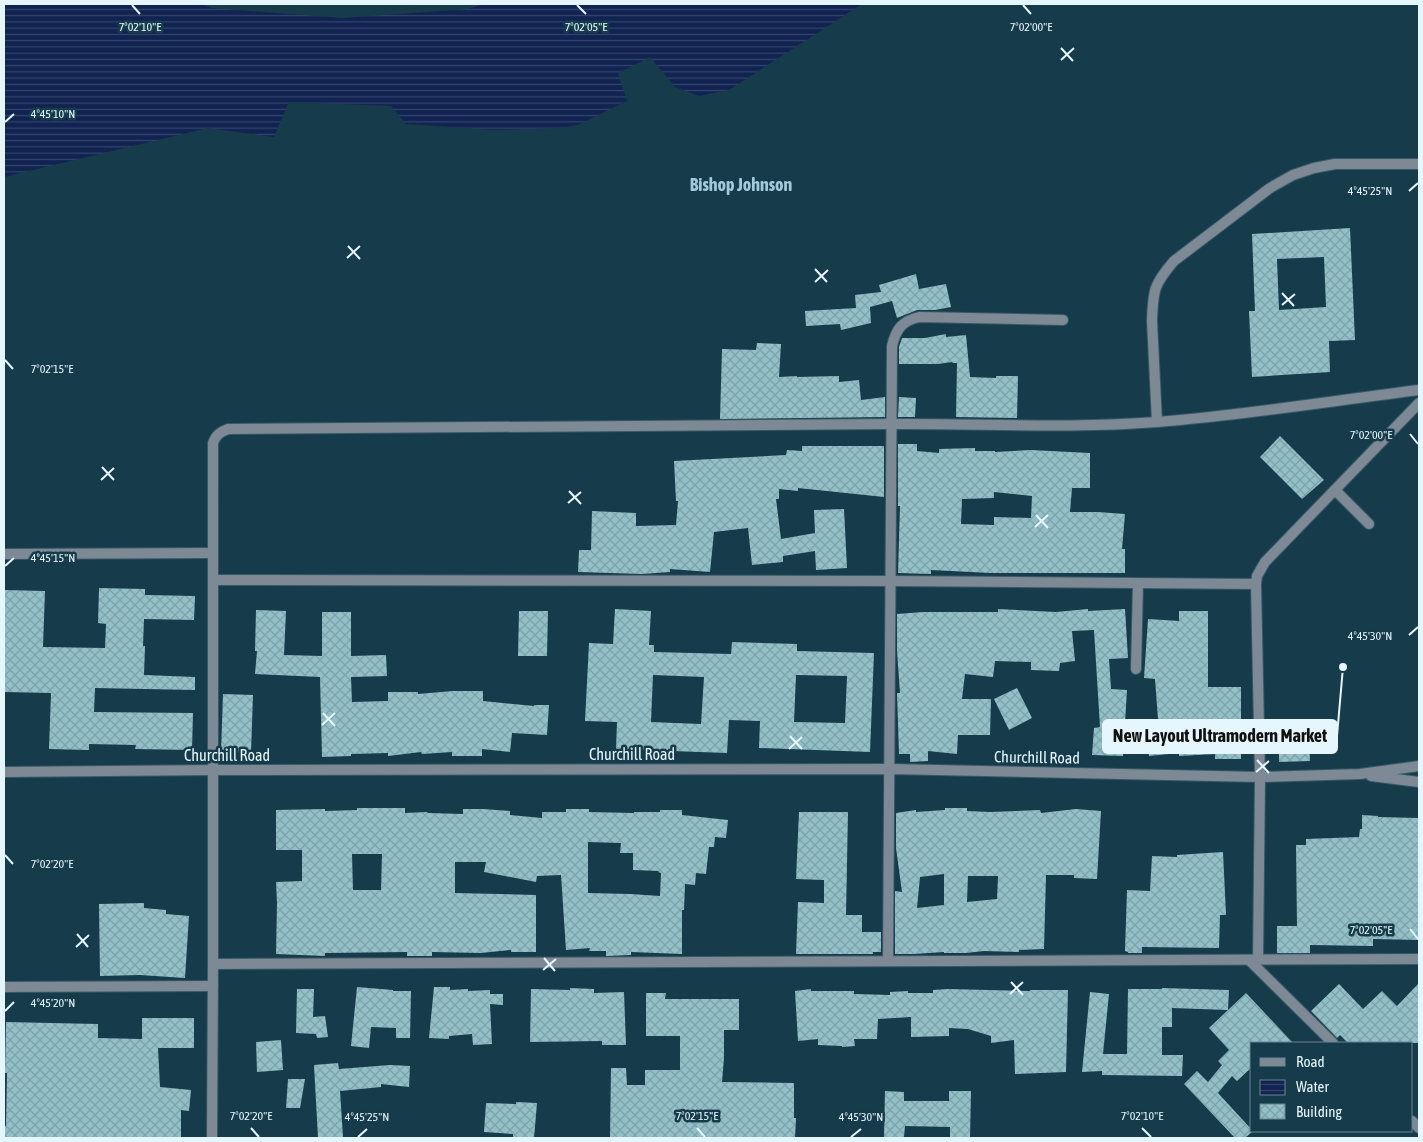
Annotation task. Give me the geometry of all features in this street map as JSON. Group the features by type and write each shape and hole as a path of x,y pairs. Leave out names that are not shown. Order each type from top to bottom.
{"street":[{"path":"1157,422 1152,304 1155,288 1161,276 1174,261 1270,188 1293,175 1335,164 1419,164"},
{"path":"888,961 891,424 892,346 894,335 900,326 908,320 919,317 1063,320"},
{"path":"212,1138 213,443 221,431 228,429 711,427 1157,422 1419,390"},
{"path":"1332,1042 1254,960 1260,777 1257,576 1265,562 1419,403"},
{"path":"1335,490 1368,524"},
{"path":"4,554 213,553"},
{"path":"212,580 891,581 1256,584"},
{"path":"1136,669 1138,583"},
{"path":"1360,774 1419,766"},
{"name":"Churchill Road","path":"4,772 890,769 1260,777 1360,774"},
{"path":"1360,774 1419,782"},
{"path":"213,964 1419,959"},
{"path":"4,987 213,986"}],"water":[{"path":"4,4 200,4 212,8 342,18 468,9 485,4 862,4 729,90 699,96 675,87 650,57 618,73 627,101 578,125 560,128 494,130 406,124 391,106 289,102 274,137 208,128 4,177"}],"building":[{"path":"1350,228 1355,340 1329,341 1330,372 1252,377 1249,311 1255,311 1252,234","holes":["1324,257 1326,307 1279,310 1277,259"]},
{"path":"916,274 919,289 946,284 951,307 935,310 917,310 897,318 892,301 870,307 871,323 841,330 840,324 806,326 805,311 856,308 855,295 881,292 879,285"},
{"path":"946,334 946,337 966,335 970,377 996,378 996,376 1018,376 1017,418 956,417 957,363 899,364 899,347 902,338 925,338"},
{"path":"757,343 781,344 779,377 839,376 839,382 859,380 861,400 885,397 885,417 720,419 722,349 756,350"},
{"path":"899,397 916,398 915,417 898,417"},
{"path":"1280,436 1324,480 1302,499 1260,457"},
{"path":"898,444 917,444 917,451 939,453 939,449 975,448 975,451 995,452 1031,450 1090,453 1090,488 1072,488 1070,512 1125,514 1122,549 1125,549 1125,573 990,573 931,570 931,574 898,573 900,506 898,506","holes":["994,492 1032,496 1031,518 994,517 994,525 961,524 962,499 994,498"]},
{"path":"802,446 884,446 884,497 798,488 798,491 779,489 779,499 776,499 781,539 815,533 814,510 844,509 847,568 816,570 815,551 783,556 783,562 752,565 748,528 714,532 710,572 670,569 670,572 642,574 578,572 579,550 591,550 592,511 636,513 636,526 676,525 678,501 676,501 674,461 786,455 787,450 802,451"},
{"path":"99,588 145,589 145,595 195,596 194,620 144,619 143,646 145,646 144,675 195,677 195,690 95,688 94,712 193,713 192,750 135,749 136,745 89,744 89,750 49,749 51,693 4,692 4,590 45,591 43,647 105,648 106,624 98,623"},
{"path":"615,609 651,611 649,645 654,645 654,652 731,654 732,642 797,644 797,651 874,653 870,752 759,748 760,721 729,720 727,753 616,749 617,722 585,721 589,643 613,644","holes":["653,675 704,677 701,724 651,722","796,675 847,676 845,723 794,722"]},
{"path":"998,609 1056,612 1088,609 1088,611 1125,609 1128,658 1109,659 1111,689 1127,690 1123,756 1092,755 1094,728 1100,727 1094,630 1072,631 1075,661 1060,663 1059,671 1031,670 1031,662 995,661 993,677 965,674 962,699 991,699 990,735 958,735 957,754 928,751 928,761 910,762 910,754 899,754 897,693 900,693 897,614 998,612"},
{"path":"256,610 286,611 284,655 322,656 322,612 351,612 351,656 386,655 387,676 351,677 352,702 388,701 388,692 418,692 418,694 483,691 483,701 534,706 549,705 547,735 512,733 510,752 482,749 482,756 452,756 452,752 422,754 421,752 388,756 388,753 322,757 320,677 255,674 257,651 255,651"},
{"path":"519,611 548,611 547,656 518,656"},
{"path":"1179,611 1208,611 1208,687 1241,687 1241,759 1215,759 1215,754 1179,756 1179,753 1149,756 1147,734 1159,733 1155,679 1144,678 1148,619 1179,621"},
{"path":"1017,688 1032,718 1009,730 994,699"},
{"path":"223,694 253,695 251,753 221,752"},
{"path":"1309,741 1310,761 1279,762 1279,742"},
{"path":"357,808 405,808 405,813 463,814 463,809 483,809 510,811 510,815 542,818 542,812 566,812 566,809 589,809 589,812 634,813 682,810 682,815 728,820 726,838 715,837 714,847 709,847 706,874 696,873 695,885 685,884 684,910 682,910 682,954 631,952 631,955 606,956 606,951 589,951 590,948 566,950 561,875 537,876 536,882 484,872 486,862 455,862 455,893 536,895 536,952 511,952 511,950 481,953 432,952 432,956 407,956 407,952 325,953 325,956 276,954 276,882 302,881 302,850 276,850 276,810 357,810","holes":["588,842 621,843 620,853 633,853 633,870 659,871 661,873 660,896 588,893","352,854 382,854 381,890 353,890"]},
{"path":"945,808 967,808 967,811 990,812 1040,810 1041,813 1076,809 1101,811 1097,879 1074,878 1074,875 1046,875 1044,949 1019,950 1019,952 984,951 895,954 895,891 902,892 896,848 896,813 916,810 916,812 945,810","holes":["944,874 944,905 917,908 920,877","968,876 998,876 997,899 967,902"]},
{"path":"799,812 848,812 846,915 862,915 862,932 881,932 881,952 873,952 873,954 796,954 798,902 824,903 824,880 796,879"},
{"path":"1362,815 1419,818 1419,940 1373,939 1373,946 1310,945 1310,953 1277,953 1277,926 1297,926 1296,845 1306,845 1306,839 1359,837 1360,829 1362,829"},
{"path":"1223,852 1226,915 1220,915 1219,948 1142,947 1142,953 1128,953 1125,951 1127,890 1150,891 1152,856 1177,857 1177,855"},
{"path":"144,903 144,908 166,910 166,914 189,916 185,978 140,975 100,976 99,904"},
{"path":"1419,983 1419,1043 1347,1042 1340,1035 1337,1038 1311,1011 1339,984 1363,1009 1382,991 1397,1006"},
{"path":"357,987 411,991 410,1038 396,1038 396,1028 371,1027 369,1048 351,1046"},
{"path":"434,987 450,987 450,990 468,989 468,991 490,990 490,994 503,994 503,1005 490,1004 492,1044 473,1045 472,1034 449,1036 449,1039 429,1038"},
{"path":"570,988 594,989 594,993 624,992 626,1045 602,1045 602,1041 530,1042 531,989 570,990"},
{"path":"297,989 314,989 313,1017 325,1016 328,1037 317,1038 316,1034 296,1033"},
{"path":"811,989 811,991 854,991 854,994 890,995 890,992 933,993 933,990 948,989 1068,990 1066,1072 1015,1074 1014,1040 991,1043 991,1036 968,1029 949,1028 949,1036 911,1037 911,1017 878,1019 877,1039 854,1039 855,1046 818,1045 818,1039 798,1041 795,991"},
{"path":"1128,989 1229,990 1228,1010 1172,1008 1172,1027 1162,1027 1162,1055 1183,1055 1182,1076 1102,1075 1102,1071 1082,1072 1090,992 1109,994 1103,1054 1127,1054"},
{"path":"646,993 666,993 665,999 739,999 739,1030 724,1030 722,1082 794,1083 795,1138 610,1138 611,1068 626,1068 627,1085 645,1085 645,1070 680,1070 680,1036 646,1036"},
{"path":"1246,993 1292,1042 1250,1042 1250,1069 1237,1081 1232,1076 1218,1093 1250,1128 1250,1132 1252,1132 1245,1138 1235,1138 1184,1084 1197,1071 1208,1082 1222,1065 1218,1061 1229,1050 1209,1028"},
{"path":"142,1018 194,1018 194,1048 158,1048 160,1087 191,1090 189,1111 181,1110 181,1138 4,1138 7,1073 5,1073 6,1022 98,1024 98,1038 142,1039"},
{"path":"281,1040 283,1070 257,1072 256,1042"},
{"path":"338,1063 339,1069 390,1065 410,1066 409,1087 381,1084 381,1087 340,1091 343,1137 318,1138 314,1065"},
{"path":"288,1079 305,1079 300,1108 286,1108"},
{"path":"885,1091 904,1092 904,1101 949,1101 949,1091 971,1091 970,1137 950,1137 950,1127 905,1126 904,1137 884,1137"},
{"path":"516,1102 537,1103 534,1138 513,1138 513,1134 484,1132 486,1103 516,1104"}],"place":[{"name":"New Layout Ultramodern Market","path":"1343,667"}],"district":[{"name":"Bishop Johnson","path":"741,184"}]}
